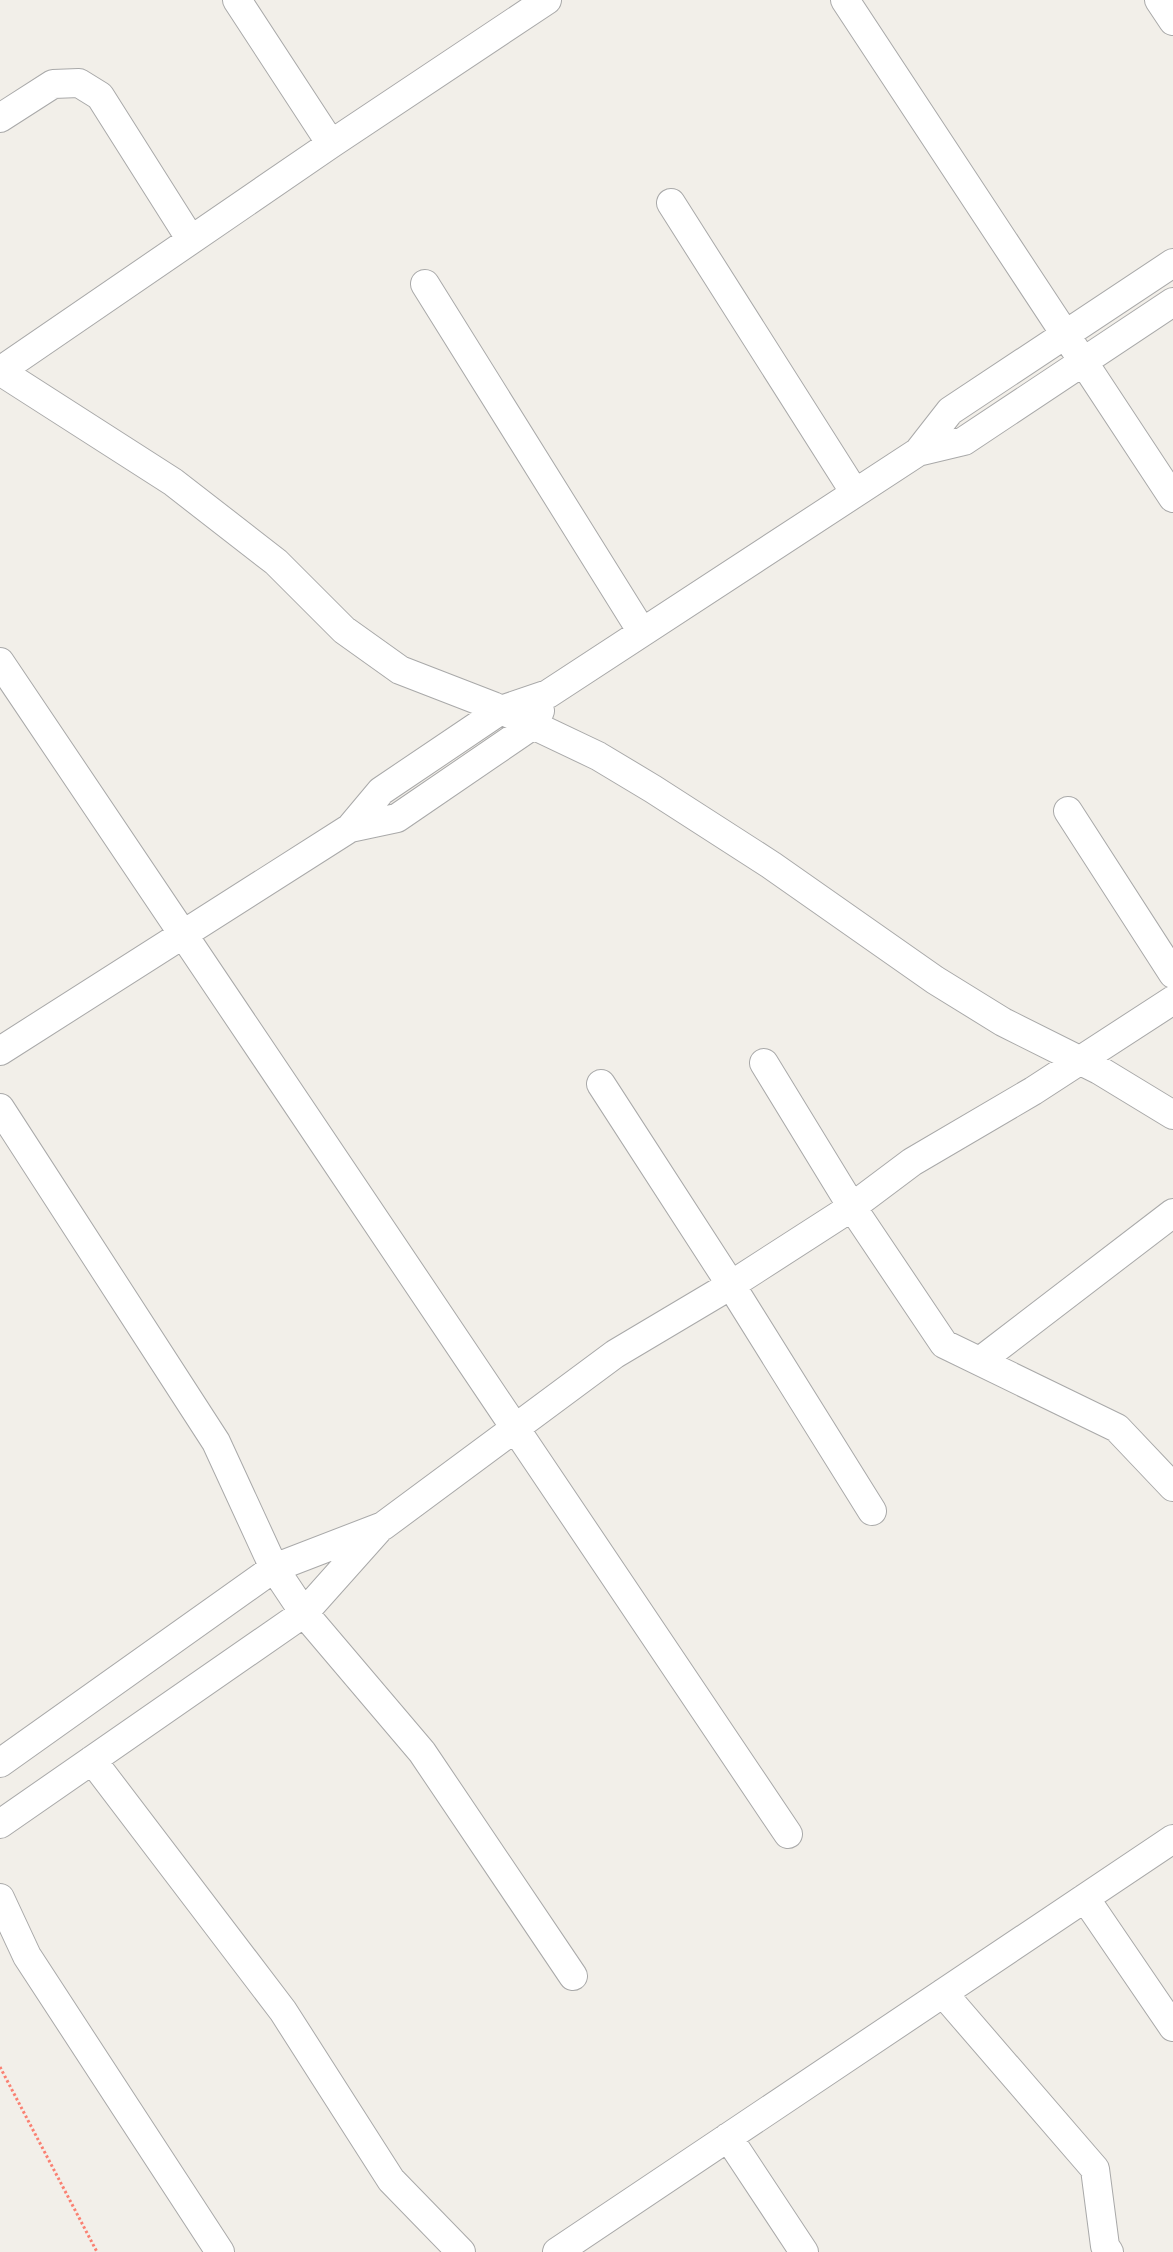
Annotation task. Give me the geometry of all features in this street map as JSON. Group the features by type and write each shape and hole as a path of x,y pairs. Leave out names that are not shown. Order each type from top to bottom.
{"street":[{"path":"238,0 331,144"},
{"path":"547,0 331,144 0,371 173,482 276,562 344,630 400,670 501,710 598,756 772,865 936,980 1003,1022 1080,1061 1173,1115"},
{"path":"845,0 1173,498"},
{"path":"1159,0 1173,21"},
{"path":"0,118 53,84 79,83 100,96 191,240"},
{"path":"670,203 854,494"},
{"path":"0,1051 350,828 382,791 501,710 548,694 918,452 950,411 1173,263"},
{"path":"425,284 642,632"},
{"path":"918,452 964,441 1173,302"},
{"path":"0,662 788,1834"},
{"path":"350,828 396,818 533,725 548,694"},
{"path":"1068,810 1173,974"},
{"path":"0,1824 304,1613 383,1526 615,1354 731,1285 852,1207 912,1162 1033,1091 1173,1000"},
{"path":"764,1063 852,1207 944,1344 1117,1428 1173,1487"},
{"path":"601,1084 731,1285 872,1511"},
{"path":"0,1108 216,1442 274,1568 304,1613 422,1752 573,1976"},
{"path":"980,1362 1173,1214"},
{"path":"0,1763 274,1568 383,1526"},
{"path":"92,1760 283,2011 391,2180 461,2252"},
{"path":"557,2252 1173,1839"},
{"path":"0,1898 26,1956 220,2252"},
{"path":"1085,1898 1173,2027"},
{"path":"0,1930 26,1956"},
{"path":"943,1994 1095,2169 1106,2246 1109,2252"},
{"path":"728,2137 804,2252"}],"path":[{"path":"0,2066 97,2252"}]}
